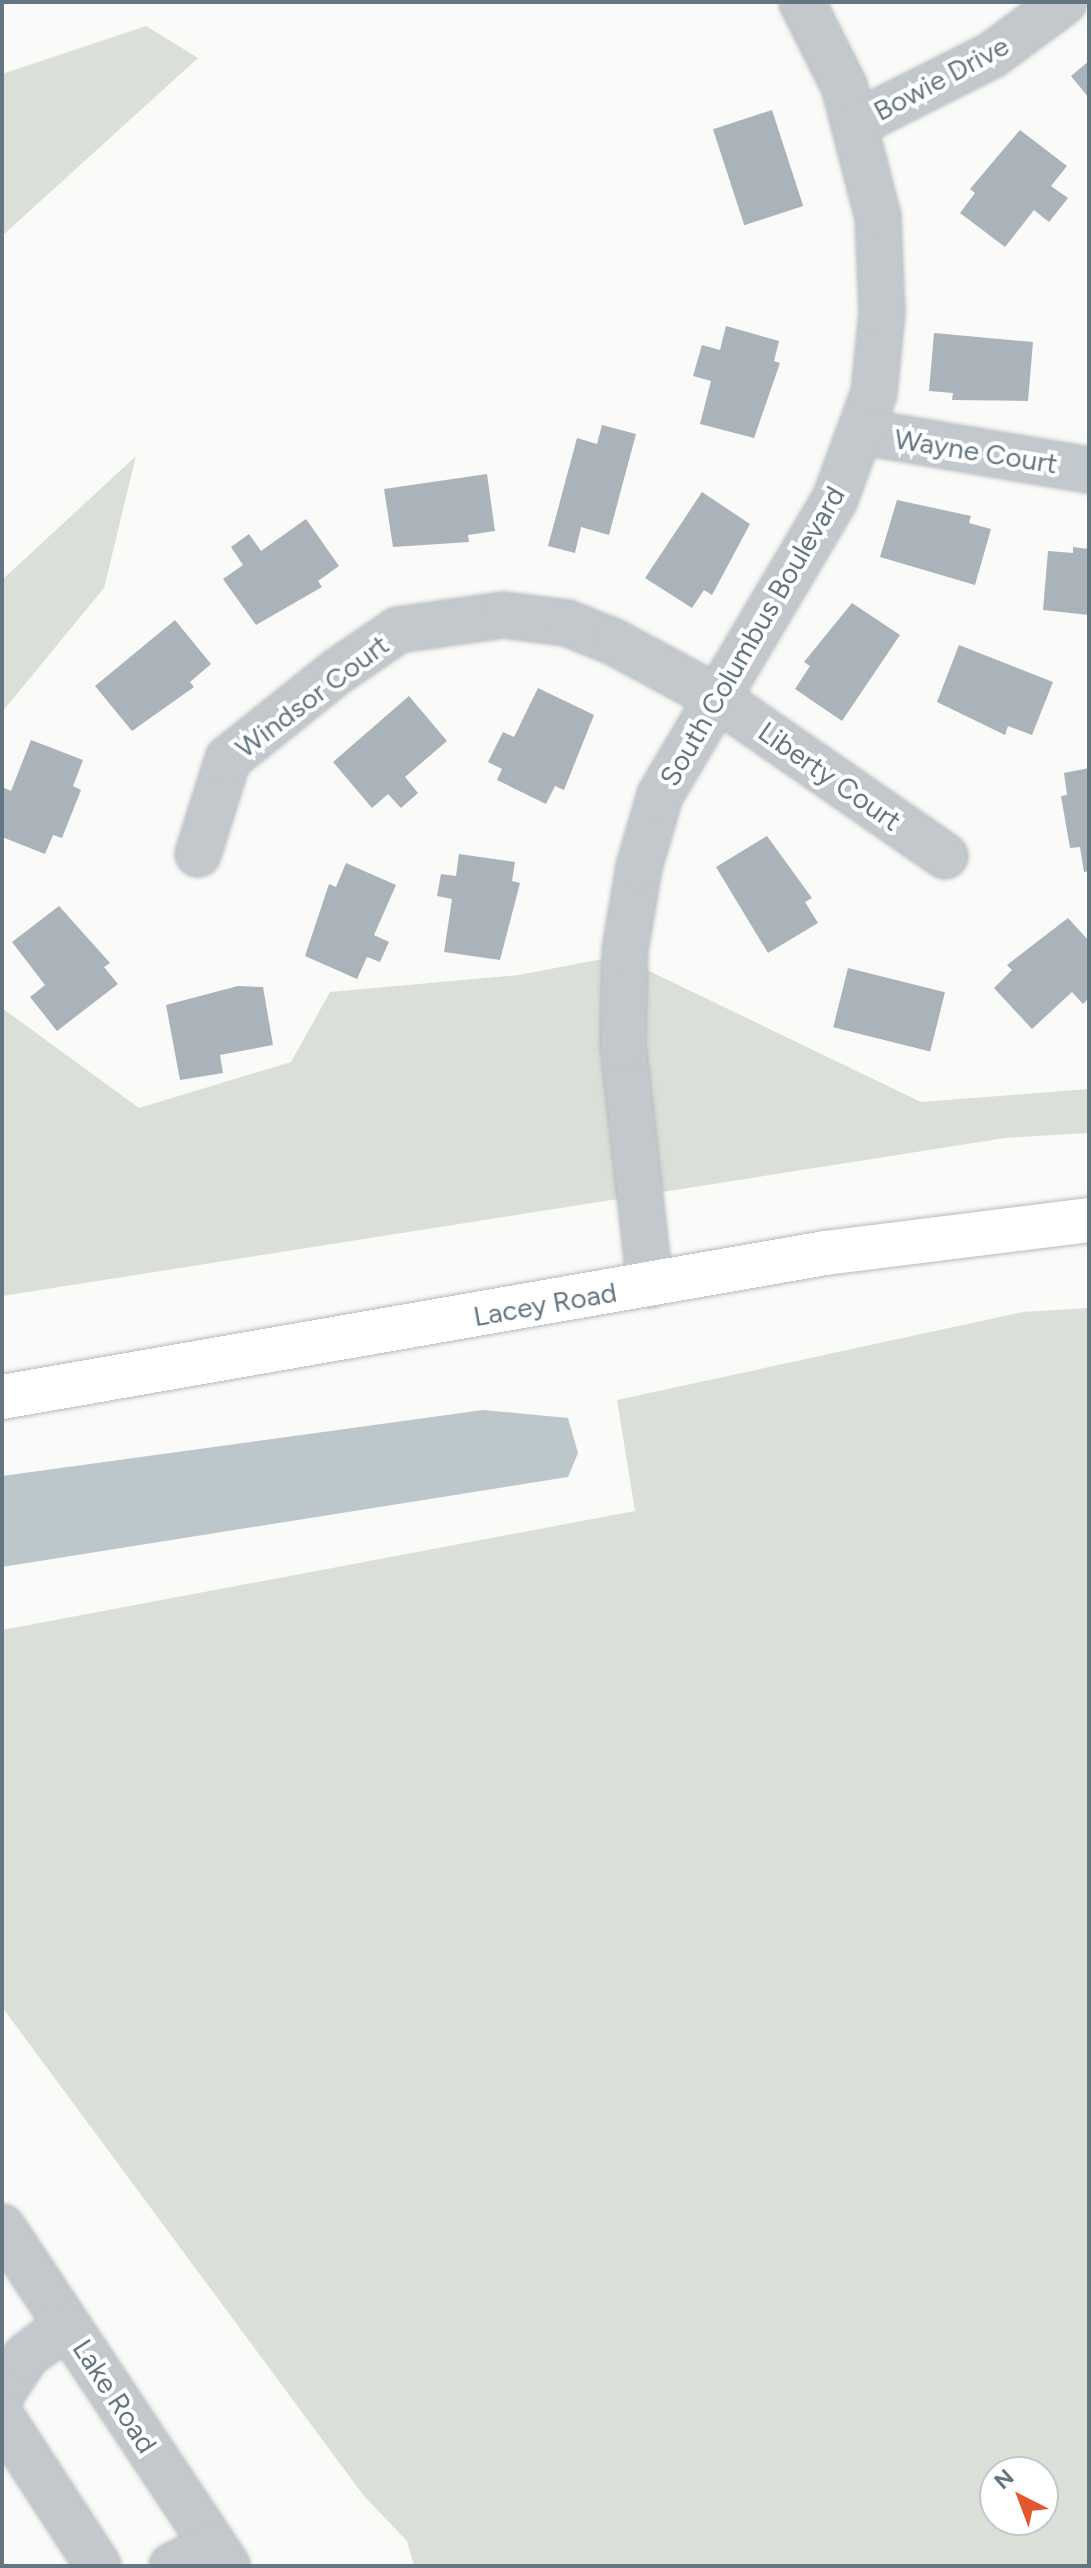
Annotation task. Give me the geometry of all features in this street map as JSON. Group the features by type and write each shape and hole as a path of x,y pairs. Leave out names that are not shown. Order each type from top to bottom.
{"main road":[{"name":"Lacey Road","path":"2,1397 947,1234 1089,1220"}],"street":[{"name":"South Columbus Boulevard","path":"650,1285 623,1045 625,950 660,795 714,696 835,499 864,432 874,393 883,263 855,124 802,2"},
{"name":"Bowie Drive","path":"855,124 992,55 1064,2"},
{"name":"Wayne Court","path":"864,432 1089,470"},
{"name":"Windsor Court","path":"198,854 228,759 398,630 503,615 567,623 714,696"},
{"name":"Liberty Court","path":"714,696 945,856"},
{"name":"Lake Road","path":"2,2227 220,2556"},
{"path":"2,2393 26,2356 67,2325"},
{"path":"2,2418 98,2566"},
{"path":"172,2566 220,2556"}],"shaded area":[{"path":"146,26 198,58 2,236 2,74"},
{"path":"136,456 104,588 2,712 2,580"},
{"path":"618,956 921,1102 1089,1089 1089,1133 1005,1138 2,1296 2,1008 139,1108 291,1062 330,992 519,975"},
{"path":"1089,1308 1089,2566 414,2566 407,2541 364,2496 2,2007 2,1630 635,1511 617,1400 1023,1312"},
{"path":"483,1410 568,1418 578,1453 568,1477 2,1567 2,1476"}],"building":[{"path":"1089,61 1089,98 1071,76"},
{"path":"772,110 803,206 744,225 713,129"},
{"path":"1020,130 1067,166 1051,186 1068,198 1049,222 1034,210 1005,247 960,213 975,193 970,189"},
{"path":"726,326 779,341 774,361 780,363 754,438 700,424 711,381 693,376 702,345 720,350"},
{"path":"934,333 1033,342 1028,401 952,400 953,393 929,391"},
{"path":"602,425 636,434 609,535 581,527 575,553 548,546 577,438 597,444"},
{"path":"487,474 495,531 468,535 469,542 393,547 384,489"},
{"path":"702,492 750,524 712,595 704,590 692,608 645,578"},
{"path":"897,500 971,516 969,523 991,529 975,585 880,557"},
{"path":"306,519 339,566 318,581 322,587 256,625 223,579 243,565 231,547 249,534 261,551"},
{"path":"1073,547 1089,549 1089,615 1043,610 1048,551 1073,553"},
{"path":"852,603 900,635 842,721 795,689 810,666 804,662"},
{"path":"175,620 211,664 190,682 194,687 132,731 95,686"},
{"path":"959,645 1053,682 1032,735 1008,726 1005,735 937,702"},
{"path":"538,688 594,715 564,790 555,786 546,804 497,780 502,769 488,762 503,732 514,737"},
{"path":"409,696 447,741 405,777 418,793 401,808 388,794 372,808 333,762"},
{"path":"31,740 83,760 73,786 81,790 62,838 53,835 45,854 2,837 2,787 11,791"},
{"path":"1089,768 1089,871 1084,872 1080,847 1070,848 1061,796 1067,795 1064,773"},
{"path":"767,836 812,898 805,902 818,923 768,953 716,867"},
{"path":"459,854 515,862 512,881 520,883 500,960 444,952 452,899 437,896 441,874 456,876"},
{"path":"346,863 396,885 374,935 389,942 380,962 367,957 357,979 305,956 329,884 336,887"},
{"path":"59,906 110,963 104,967 118,984 57,1031 30,997 45,985 12,942"},
{"path":"1068,918 1089,941 1089,998 1083,1004 1072,992 1032,1029 994,988 1012,970 1007,965"},
{"path":"848,968 945,992 930,1051 833,1027"},
{"path":"238,986 263,987 273,1045 220,1055 223,1073 180,1080 166,1005"}]}
